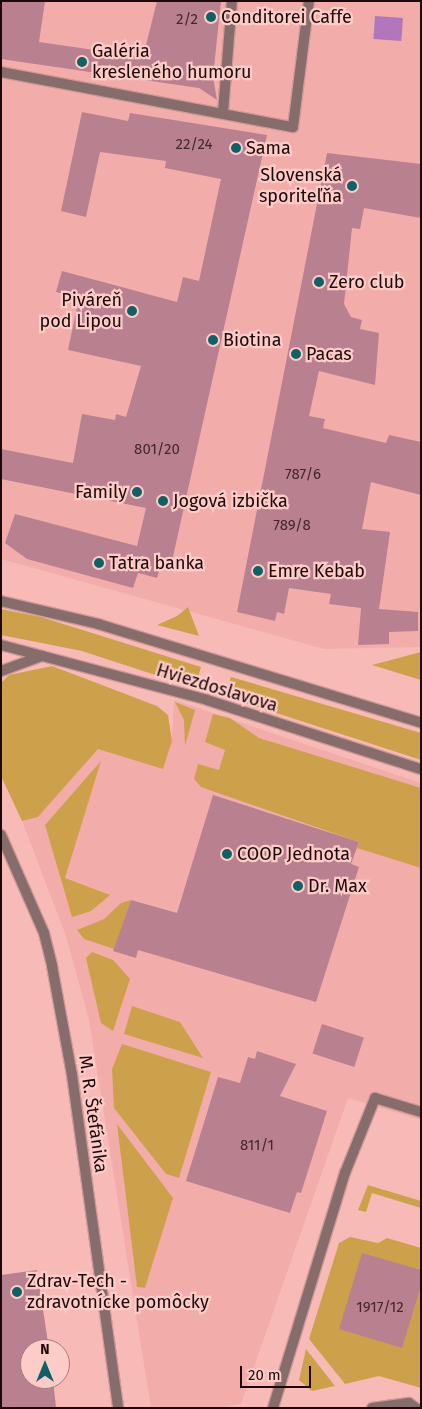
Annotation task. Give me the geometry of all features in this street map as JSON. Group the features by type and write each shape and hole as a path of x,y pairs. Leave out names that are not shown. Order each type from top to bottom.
{"street":[{"path":"223,112 232,1"},
{"path":"1,72 223,112 293,127 309,1"},
{"name":"Hviezdoslavova","path":"1,601 98,624 421,723"},
{"name":"Hviezdoslavova","path":"1,646 48,655 421,769"},
{"path":"1,671 48,655"},
{"name":"M. R. Štefánika","path":"1,835 44,933 52,966 72,1076 118,1408"},
{"path":"273,1408 345,1173 375,1098 421,1112"},
{"path":"372,1408 412,1406"}],"shaded area":[{"path":"1,1 421,1 421,647 324,649 1,559"},
{"path":"375,16 403,18 401,41 373,39"},
{"path":"188,607 199,636 157,625 177,616"},
{"path":"1,609 41,617 201,667 195,688 82,651 1,635"},
{"path":"421,652 421,680 372,665"},
{"path":"52,666 157,706 168,715 172,741 163,769 98,749 38,817 22,821 1,776 1,683 9,675"},
{"path":"231,677 421,733 421,760 224,696"},
{"path":"174,700 421,783 421,1120 348,1098 241,1404 218,1408 151,1408 89,1020 66,936 22,821 38,817 98,749 172,741"},
{"path":"175,702 195,710 185,746 184,720"},
{"path":"213,714 230,718 259,738 421,788 421,868 357,848 359,842 201,787 194,779 198,764 219,770 225,750 205,742"},
{"path":"101,761 65,878 110,895 91,911 72,917 45,825"},
{"path":"131,900 114,949 84,939 77,930 104,919 121,903"},
{"path":"92,952 113,960 130,979 113,1031 101,1023 86,958"},
{"path":"132,1006 180,1022 203,1058 124,1034"},
{"path":"122,1044 211,1072 179,1178 166,1174 114,1108 112,1069"},
{"path":"117,1124 173,1198 145,1288 137,1287"},
{"path":"368,1185 421,1201 421,1208 372,1193 366,1212 358,1210"},
{"path":"350,1237 378,1243 387,1238 421,1248 421,1388 379,1376 345,1384 309,1339 339,1243"},
{"path":"306,1349 335,1386 312,1391 299,1380"}],"building":[{"path":"1,1 45,1 39,42 143,57 157,1 221,1 213,77 217,100 199,88 1,59"},
{"path":"82,112 128,121 130,113 267,135 172,561 163,558 157,578 138,573 133,588 27,559 5,543 15,514 137,546 146,508 1,479 1,449 73,463 82,414 115,420 116,414 126,417 141,366 68,350 79,298 56,292 62,271 177,302 183,277 199,281 221,179 165,168 166,161 100,152 86,217 61,211"},
{"path":"327,153 421,164 421,218 364,208 360,229 352,228 344,304 351,317 362,320 360,329 379,333 375,385 319,371 309,416 325,419 323,428 386,443 389,435 421,442 421,495 371,482 362,529 390,532 379,609 418,612 418,631 389,632 389,644 358,645 361,608 329,604 331,594 289,588 284,614 277,612 275,621 237,612"},
{"path":"213,795 359,842 351,864 359,867 316,1002 138,950 136,958 113,951 131,900 177,913"},
{"path":"322,1024 364,1038 354,1067 312,1053"},
{"path":"257,1051 296,1064 280,1096 327,1111 301,1193 297,1192 290,1213 186,1181 218,1077 240,1083 248,1057 255,1059"},
{"path":"362,1253 421,1270 421,1286 402,1348 339,1329"},
{"path":"37,1270 47,1339 20,1339 20,1389 54,1389 56,1408 1,1408 1,1275"}],"place":[{"name":"Conditorei Caffe","path":"211,17"},
{"name":"Galéria kresleného humoru","path":"82,62"},
{"name":"Sama","path":"236,148"},
{"name":"Slovenská sporiteľňa","path":"352,186"},
{"name":"Zero club","path":"319,282"},
{"name":"Piváreň pod Lipou","path":"132,311"},
{"name":"Biotina","path":"213,340"},
{"name":"Pacas","path":"296,354"},
{"name":"Family","path":"137,492"},
{"name":"Jogová izbička","path":"163,501"},
{"name":"Tatra banka","path":"99,563"},
{"name":"Emre Kebab","path":"258,571"},
{"name":"COOP Jednota","path":"227,854"},
{"name":"Dr. Max","path":"298,886"},
{"name":"Zdrav-Tech - zdravotnícke pomôcky","path":"17,1292"}]}
